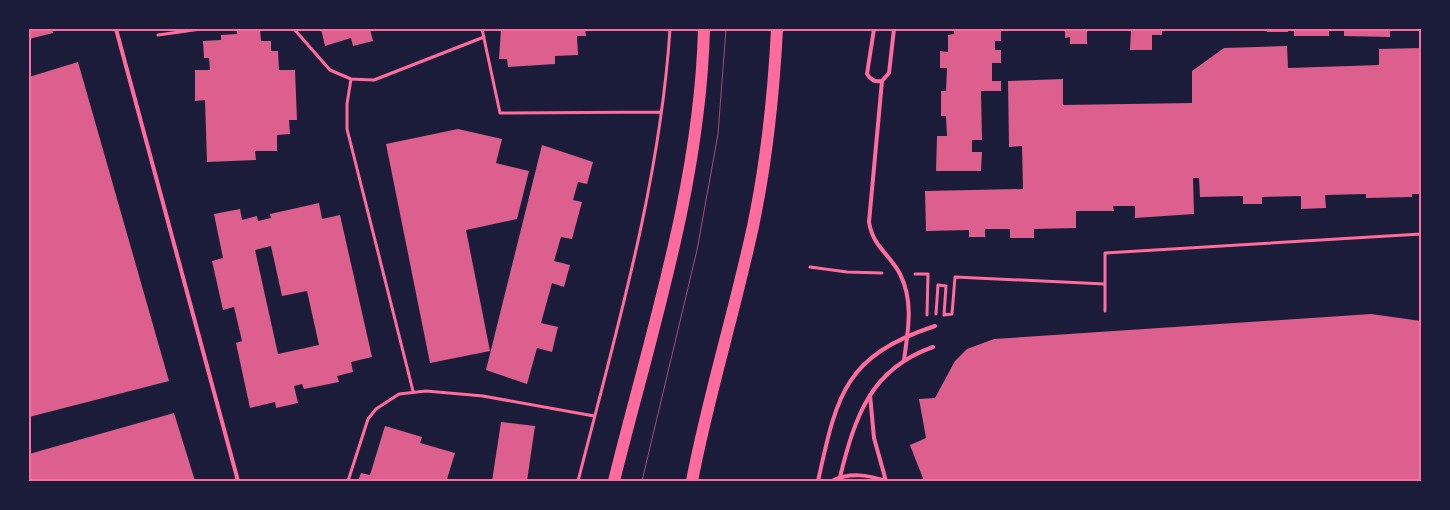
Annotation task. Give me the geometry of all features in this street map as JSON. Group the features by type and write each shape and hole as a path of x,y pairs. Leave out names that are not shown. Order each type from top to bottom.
{"main road":[{"path":"614,481 687,189 698,119 704,29"},
{"path":"692,481 700,440 746,259 759,190 769,121 776,29"}],"lane":[{"path":"116,29 238,481"},
{"path":"874,29 867,74 870,79 882,81"},
{"path":"894,29 889,73 882,81 870,222 876,243 900,273 909,304 908,335 904,360"},
{"path":"818,481 834,410 858,370 881,350 908,335 935,326"},
{"path":"840,477 857,420 870,394 880,381 904,360 934,347"},
{"path":"832,481 840,477 856,475 886,481 874,438 870,394"}],"path":[{"path":"158,35 201,29"},
{"path":"294,29 330,70 351,79 374,80 396,74 484,37"},
{"path":"482,29 500,113 661,112"},
{"path":"578,481 644,222 667,78 670,29"},
{"path":"351,79 347,104 347,128 413,391"},
{"path":"1105,311 1105,253 1421,234"},
{"path":"810,267 847,272 928,274 926,314 936,315 938,285 946,286 944,315 952,314 955,277 1105,284"},
{"path":"348,481 368,419 387,400 413,391 492,398 594,416"}],"building":[{"path":"29,29 52,29 53,33 29,39"},
{"path":"237,29 260,29 261,41 271,41 271,51 278,51 279,70 295,70 297,120 289,120 290,134 277,135 277,151 255,151 256,160 207,162 205,100 195,101 195,70 210,70 209,58 204,58 203,41 221,40 221,35 237,34"},
{"path":"321,29 370,29 373,41 353,46 351,38 325,46"},
{"path":"501,29 585,29 586,36 577,36 578,55 555,56 555,64 508,67 507,59 499,59"},
{"path":"954,29 1001,29 1001,41 995,41 995,50 1001,50 1001,63 992,63 992,81 1001,81 1001,91 981,91 982,140 972,140 972,152 982,152 981,171 936,171 937,136 947,136 946,116 941,116 941,91 946,91 947,68 940,68 940,51 948,52 948,35 954,34"},
{"path":"1065,29 1087,29 1087,44 1070,44 1070,37 1065,38"},
{"path":"1131,29 1162,29 1162,35 1152,35 1152,50 1130,50"},
{"path":"1267,29 1288,29 1288,32 1267,32"},
{"path":"1294,29 1329,29 1329,36 1294,36"},
{"path":"1344,29 1390,29 1390,37 1344,36"},
{"path":"1287,46 1288,68 1379,65 1379,49 1421,48 1421,194 1412,194 1412,197 1366,198 1366,194 1325,195 1326,208 1301,209 1301,196 1262,197 1262,204 1243,204 1243,196 1200,197 1199,178 1193,178 1194,214 1135,218 1135,206 1113,206 1114,211 1076,211 1076,228 1034,229 1034,238 1010,238 1010,229 985,229 985,237 969,237 969,230 926,231 925,191 1023,189 1022,146 1009,147 1008,81 1063,79 1063,105 1192,103 1192,71 1224,48"},
{"path":"78,62 169,381 29,417 29,77"},
{"path":"458,129 502,139 496,163 529,171 517,219 466,230 490,351 430,363 386,144"},
{"path":"542,145 593,162 587,184 578,182 573,200 582,202 572,239 561,237 554,261 570,265 564,287 552,283 541,323 558,327 552,352 537,348 527,384 486,370"},
{"path":"319,203 322,219 340,215 372,357 351,362 353,372 337,376 339,382 304,389 302,384 294,386 298,403 276,408 275,402 250,408 236,343 242,341 234,307 223,310 212,261 223,258 214,214 240,209 242,220 257,216 258,221 271,218 270,214","holes":["271,246 282,296 307,291 319,345 278,354 255,250"]},
{"path":"1371,314 1421,321 1421,481 924,481 910,445 926,438 919,399 935,398 955,361 967,349 994,339"},
{"path":"174,413 195,481 29,481 29,454"},
{"path":"501,422 535,426 527,481 492,481"},
{"path":"385,426 422,437 420,443 455,453 447,479 454,481 358,481 361,473 370,475"}],"tram line":[{"path":"642,481 697,250 718,134 726,29"}]}
